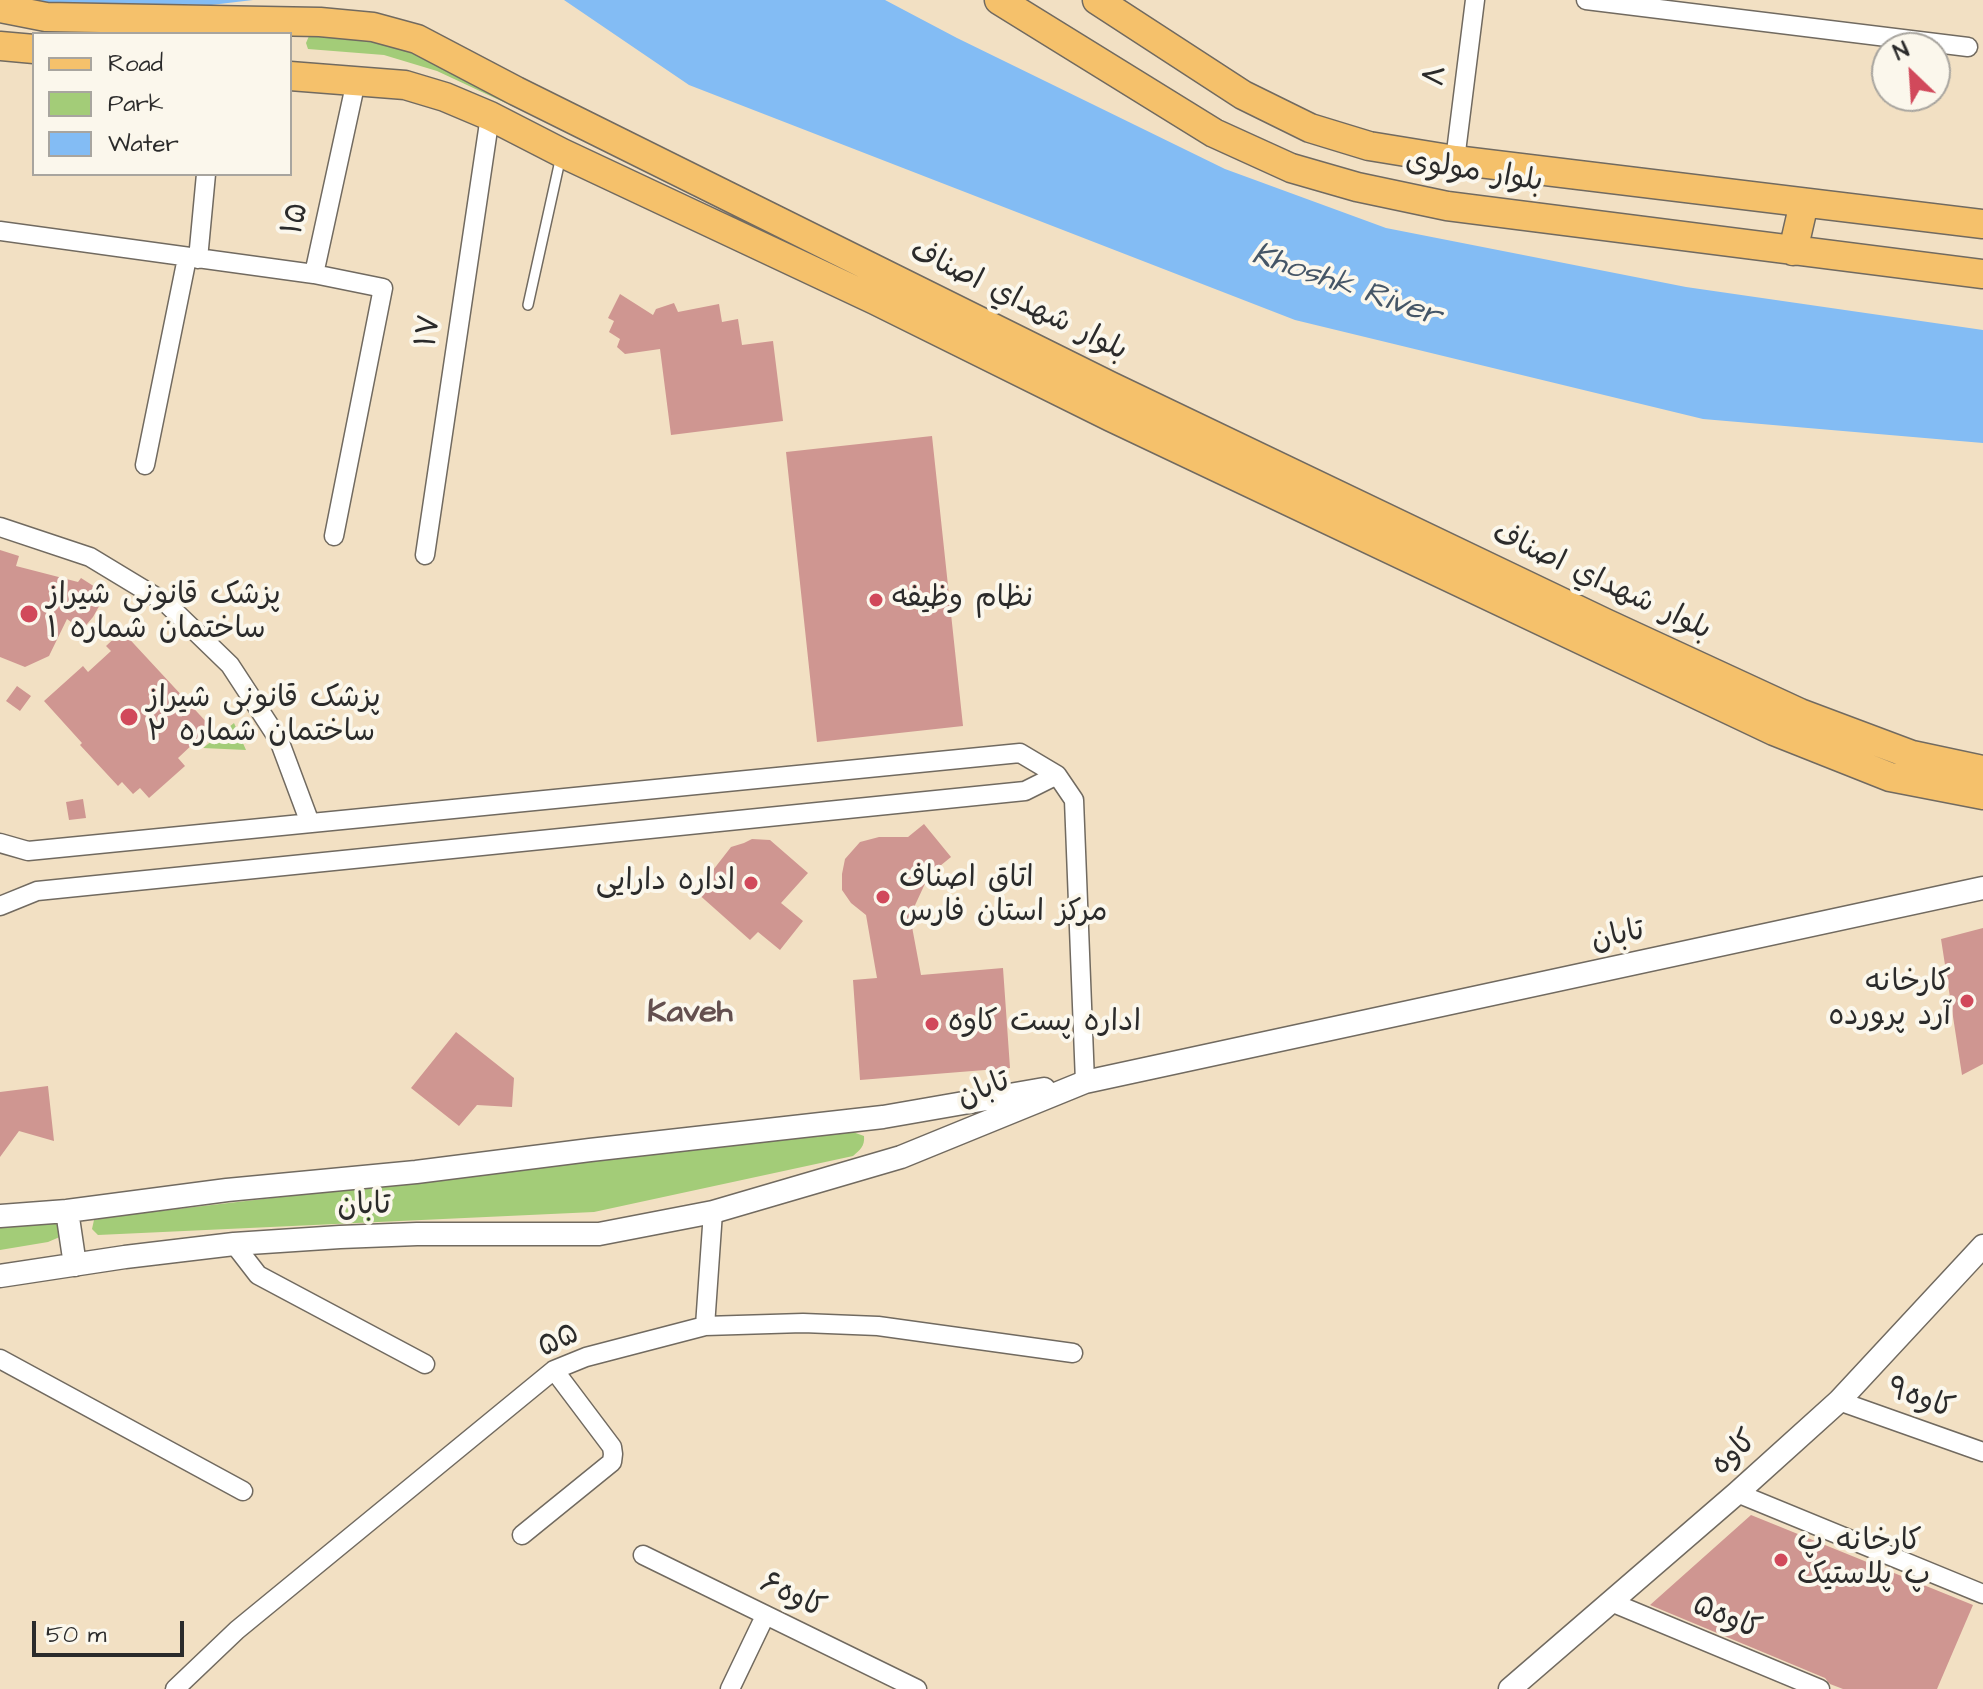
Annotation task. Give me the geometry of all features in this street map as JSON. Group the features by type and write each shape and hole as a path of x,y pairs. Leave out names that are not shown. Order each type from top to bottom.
{"main road":[{"name":"بلوار مولوی","path":"999,0 1214,133 1291,168 1357,187 1447,206 1983,274"},
{"name":"بلوار مولوی","path":"1097,0 1243,95 1310,128 1369,146 1455,160 1983,224"},
{"name":"بلوار شهداي اصناف","path":"0,8 46,17 300,30 373,27 417,39 1110,386 1605,623 1800,713 1912,755 1983,770"},
{"path":"0,46 32,49"},
{"name":"بلوار شهداي اصناف","path":"294,72 405,85 445,97 490,116 1111,417 1774,731 1890,777 1983,795"},
{"path":"1793,251 1804,203"}],"street":[{"name":"۸","path":"1455,160 1475,0"},
{"path":"1586,0 1968,47"},
{"name":"۱۵","path":"314,274 356,81"},
{"name":"۱۷","path":"425,555 490,116"},
{"path":"145,465 192,258 206,176"},
{"path":"0,231 314,274 383,288 334,536"},
{"path":"0,527 90,557 166,603 230,665 271,727 279,740 310,823"},
{"path":"0,843 28,851 1020,753 1057,775 1074,800 1085,1082 883,1117 416,1172 0,1216"},
{"path":"0,906 37,891 1025,791 1057,775"},
{"name":"تابان","path":"0,1276 234,1244 417,1234 599,1234 713,1212 901,1157 1085,1082 1983,888"},
{"path":"67,1211 75,1265"},
{"path":"705,1326 713,1212"},
{"path":"234,1244 258,1275 425,1364"},
{"name":"کاوه","path":"1510,1689 1839,1401 1979,1255"},
{"name":"۵۵","path":"175,1689 237,1630 554,1370 586,1357 705,1326 803,1323 878,1326 1073,1353"},
{"path":"0,1359 243,1491"},
{"path":"522,1535 612,1462 612,1447 554,1370"},
{"name":"کاوه۹","path":"1839,1401 1983,1452"},
{"path":"1737,1493 1983,1594"},
{"name":"کاوه۶","path":"643,1555 891,1683 917,1689"},
{"name":"کاوه۵","path":"1611,1602 1820,1689"},
{"path":"730,1689 765,1616"}],"lane":[{"path":"528,305 562,153"}],"green space":[{"path":"309,36 385,38 574,135 437,71 384,55 308,49 306,43"},
{"path":"234,723 246,750 203,748"},
{"path":"850,1131 864,1136 863,1145 853,1156 594,1212 98,1235 92,1229 94,1220 108,1217"},
{"path":"55,1223 61,1229 62,1236 48,1242 0,1250 0,1228"}],"water":[{"path":"37,0 253,0 211,5 53,3"},
{"name":"Khoshk River","path":"564,0 885,0 1225,169 1386,228 1686,287 1983,330 1983,443 1703,419 1295,320 689,85"}],"building":[{"path":"620,294 653,315 656,309 674,303 678,312 719,304 722,322 738,319 742,345 773,341 783,421 671,435 660,349 625,354 617,347 620,339 609,332 614,321 608,318"},
{"name":"نظام وظیفه","path":"932,436 963,726 817,742 786,452"},
{"path":"0,550 19,556 16,566 78,582 81,578 106,594 82,630 67,619 49,656 25,667 0,657"},
{"name":"پزشک قانونی شیراز ساختمان شماره ٣","path":"122,631 211,727 178,758 185,766 149,798 140,788 133,794 122,782 118,786 44,701 83,666 88,672 111,651 106,646"},
{"path":"17,686 31,696 20,711 6,701"},
{"path":"83,799 86,818 69,820 66,802"},
{"name":"اداره پست کاوه","path":"924,824 951,857 929,875 910,916 921,975 1003,968 1010,1068 860,1080 853,980 877,978 866,915 851,903 842,890 845,859 860,842 879,837 908,837"},
{"name":"اداره دارایی","path":"752,839 770,840 808,873 781,903 803,921 780,950 758,932 750,940 696,892 731,847"},
{"name":"کارخانه آرد پرورده","path":"1983,928 1983,1064 1962,1075 1941,939"},
{"path":"456,1032 514,1078 512,1107 477,1105 459,1126 411,1088"},
{"path":"48,1086 54,1141 19,1131 0,1157 0,1092"},
{"name":"کارخانه پ پ پلاستیک","path":"1751,1515 1973,1605 1937,1689 1843,1689 1830,1684 1825,1678 1650,1605"}],"place":[{"name":"نظام وظیفه","path":"876,600"},
{"name":"پزشک قانونی شیراز ساختمان شماره ۱","path":"29,614"},
{"name":"پزشک قانونی شیراز ساختمان شماره ٣","path":"129,717"},
{"name":"اداره دارایی","path":"751,883"},
{"name":"اتاق اصناف مرکز استان فارس","path":"883,897"},
{"name":"کارخانه آرد پرورده","path":"1967,1001"},
{"name":"اداره پست کاوه","path":"932,1024"},
{"name":"کارخانه پ پ پلاستیک","path":"1781,1560"}],"district":[{"name":"Kaveh","path":"690,1014"}]}
